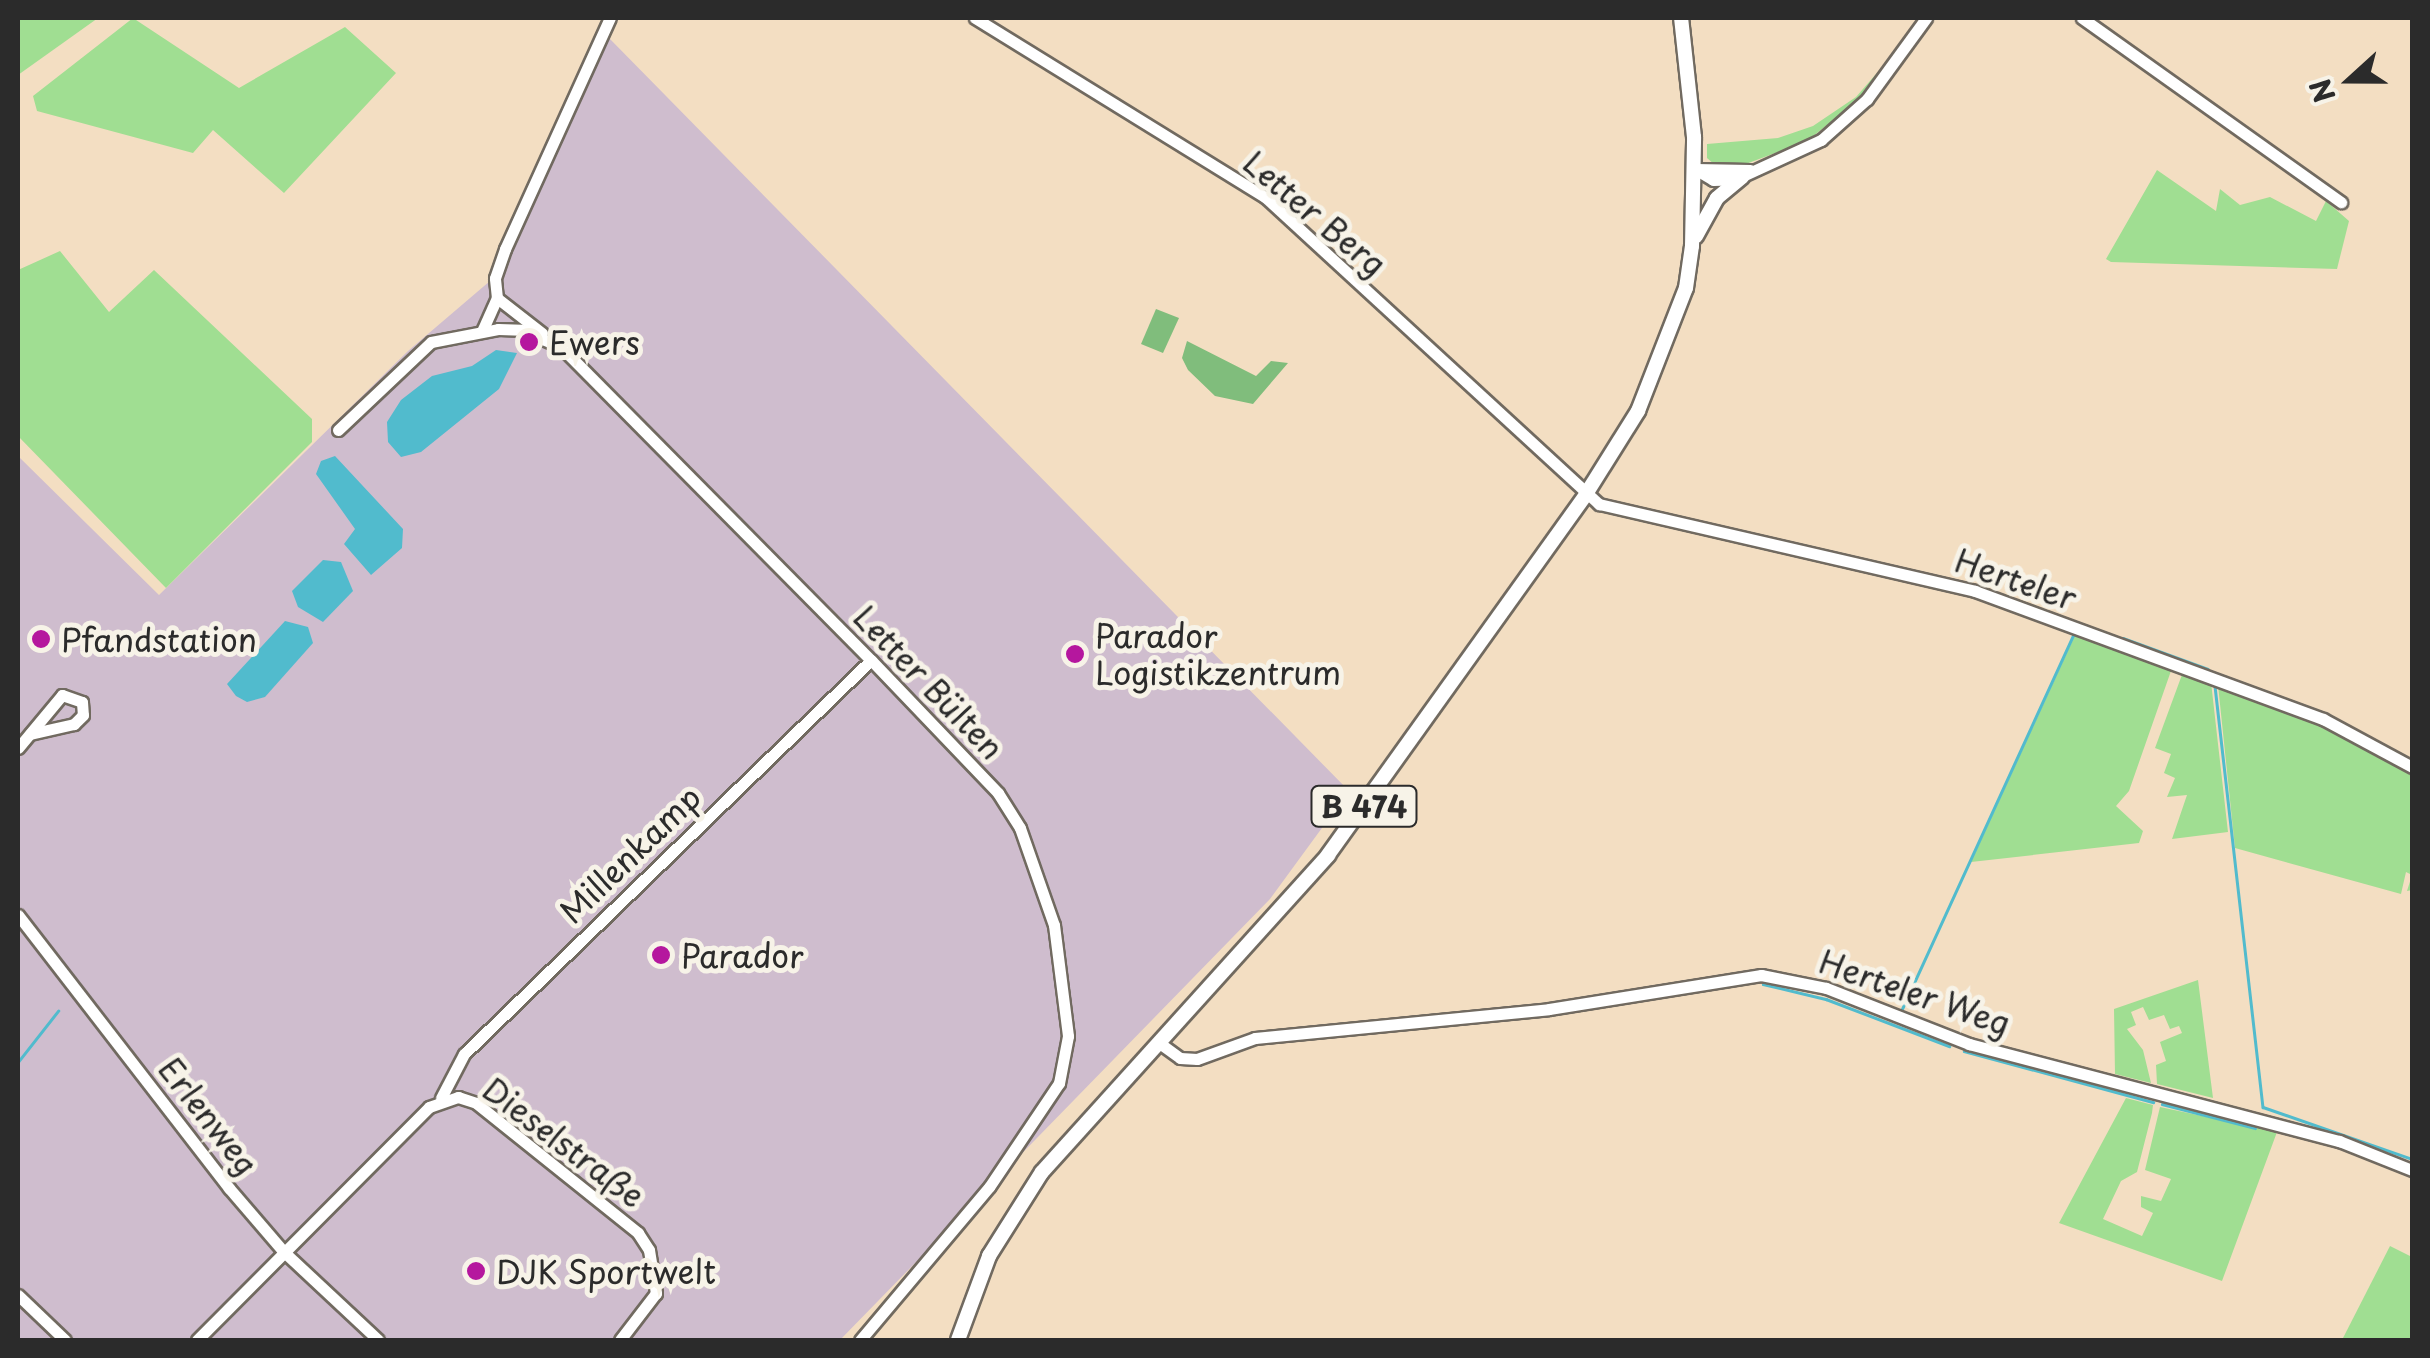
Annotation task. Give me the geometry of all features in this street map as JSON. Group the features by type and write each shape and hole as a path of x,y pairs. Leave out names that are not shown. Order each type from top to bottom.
{"main road":[{"name":"B 474","path":"958,1340 989,1256 1035,1181 1328,855 1586,494 1658,368 1686,288 1692,246 1694,141 1681,18"},
{"path":"1692,246 1717,198 1742,177"},
{"path":"949,1340 962,1322"}],"street":[{"path":"484,329 497,298 505,249 610,18"},
{"name":"Letter Berg","path":"975,18 1265,198 1586,494"},
{"path":"1695,169 1713,180 1742,177 1841,125 1926,18"},
{"path":"2082,18 2341,202"},
{"path":"1695,169 1759,169"},
{"path":"497,298 552,342"},
{"path":"338,430 431,342 484,329 521,330 552,342"},
{"name":"Letter Bülten","path":"552,342 870,660 998,794 1020,828 1047,894 1068,1036 1048,1104 944,1244 860,1340"},
{"name":"Herteler","path":"1586,494 1614,508 1974,591 2324,719 2412,767"},
{"name":"Millenkamp","path":"441,1098 464,1054 870,660"},
{"path":"18,748 62,696 82,702 83,715 74,724 30,734"},
{"name":"Erlenweg","path":"18,914 283,1251"},
{"name":"Herteler Weg","path":"1158,1042 1180,1058 1197,1060 1256,1038 1549,1010 1760,975 1826,988 1970,1044 2339,1141 2412,1170"},
{"name":"Dieselstraße","path":"283,1251 441,1098 476,1103 638,1233 654,1263 656,1293 620,1340"},
{"path":"197,1340 283,1251 378,1340"},
{"path":"18,1296 66,1340"}],"shaded area":[{"path":"609,38 1349,791 1270,899 840,1340 18,1340 18,456 159,595 408,351 497,275"}],"green space":[{"path":"18,18 98,18 18,75"},
{"path":"133,18 239,88 345,27 396,73 284,193 213,130 193,153 37,111 33,96"},
{"path":"1883,66 1856,102 1807,141 1743,165 1715,165 1707,158 1707,144 1778,138 1813,126 1856,97"},
{"path":"2157,170 2216,211 2220,189 2240,205 2270,197 2316,221 2326,201 2349,221 2337,269 2111,262 2106,259"},
{"path":"60,251 109,312 154,270 312,419 312,442 166,588 18,436 18,270"},
{"path":"1156,309 1179,318 1163,353 1141,344"},
{"path":"1187,341 1256,376 1271,361 1288,363 1253,404 1215,396 1188,370 1182,358"},
{"path":"2076,633 2172,668 2129,791 2116,806 2143,831 2139,843 1971,862"},
{"path":"2183,672 2211,682 2228,832 2172,839 2187,795 2167,797 2175,778 2164,773 2171,754 2155,748"},
{"path":"2218,685 2320,723 2412,771 2412,875 2406,872 2401,894 2235,848"},
{"path":"2198,980 2213,1098 2157,1084 2156,1065 2166,1061 2160,1042 2182,1033 2179,1026 2170,1029 2164,1015 2149,1020 2143,1007 2131,1012 2136,1025 2127,1029 2143,1050 2151,1083 2115,1074 2114,1009"},
{"path":"2126,1098 2153,1105 2152,1113 2137,1172 2121,1181 2103,1219 2142,1236 2153,1213 2141,1207 2141,1196 2161,1201 2171,1179 2145,1170 2160,1107 2277,1132 2222,1281 2059,1223"},
{"path":"2390,1246 2412,1257 2412,1340 2342,1340"}],"water":[{"path":"496,350 517,353 499,389 421,452 401,457 388,442 387,422 401,400 432,376 472,366"},
{"path":"335,456 403,529 402,548 371,575 344,544 355,529 316,474 321,461"},
{"path":"323,560 341,562 353,591 323,622 298,607 292,591"},
{"path":"285,621 308,627 313,643 265,697 247,702 236,696 227,684"}],"waterway":[{"path":"1902,1009 2074,634"},
{"path":"2123,638 2208,669"},
{"path":"2215,686 2263,1107 2412,1159"},
{"path":"1763,984 1826,999 1949,1046"},
{"path":"18,1062 58,1011"},
{"path":"1964,1051 2153,1102"},
{"path":"2162,1104 2255,1128"}],"place":[{"name":"Ewers","path":"529,342"},
{"name":"Pfandstation","path":"41,639"},
{"name":"Parador Logistikzentrum","path":"1075,654"},
{"name":"Parador","path":"661,955"},
{"name":"DJK Sportwelt","path":"476,1271"}]}
